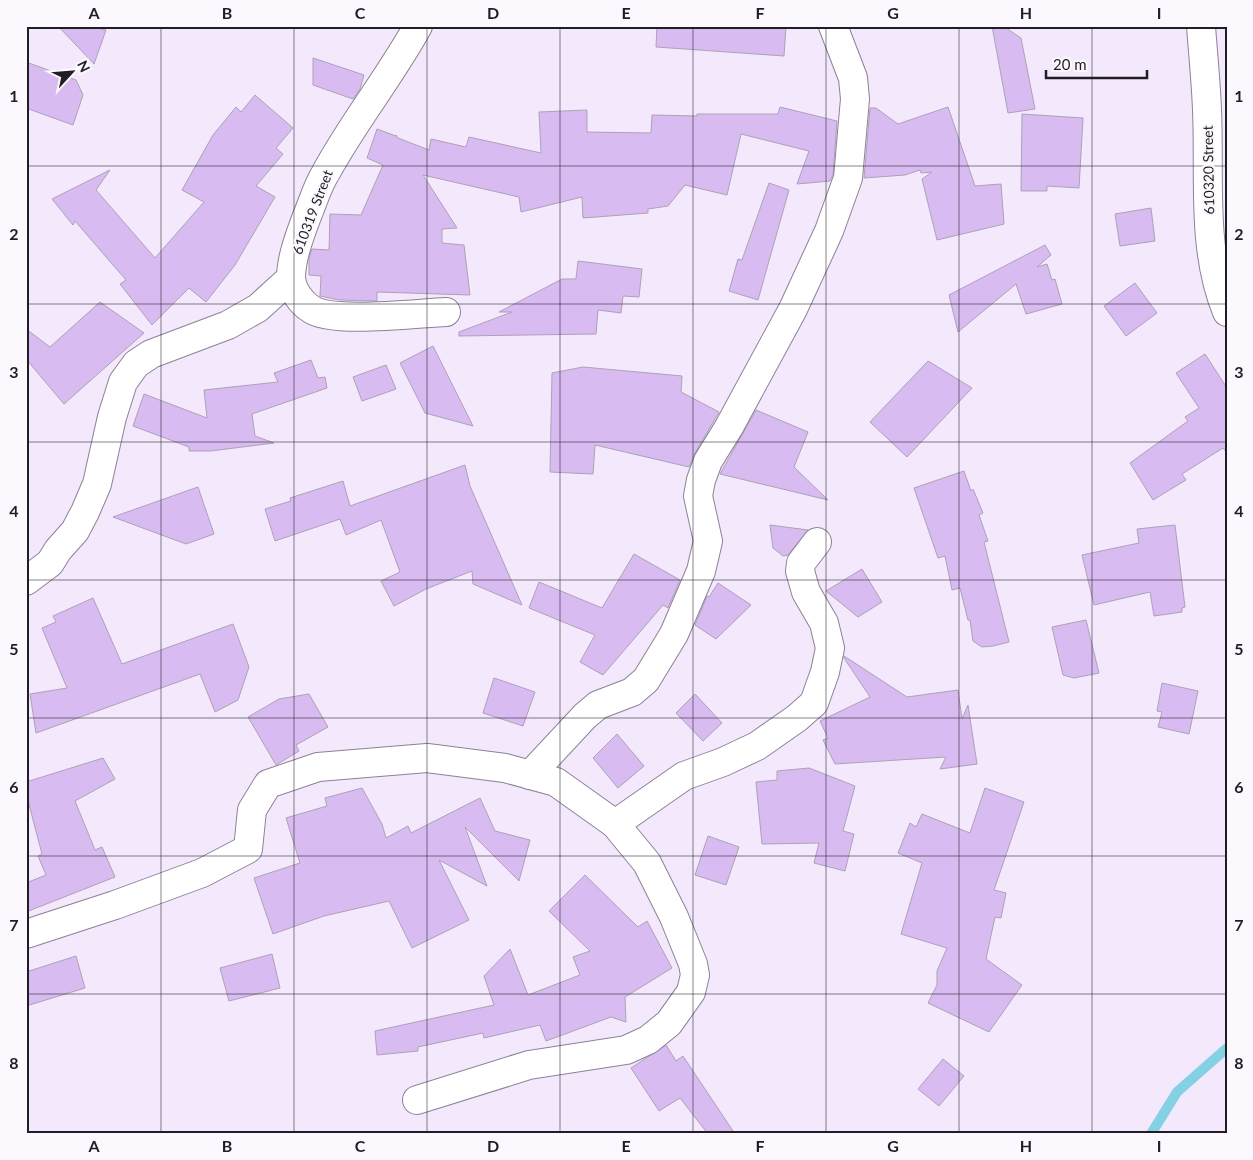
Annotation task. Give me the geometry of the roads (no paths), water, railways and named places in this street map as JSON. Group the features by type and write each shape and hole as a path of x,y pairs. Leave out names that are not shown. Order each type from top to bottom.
{"street":[{"name":"610319 Street","path":"291,278 294,258 303,228 324,175 356,120 406,49 418,26"},
{"path":"530,775 584,716 598,705 632,692 646,680 674,634 701,571 708,541 698,496 701,480 708,461 729,427 792,309 829,231 848,178 855,99 853,78 833,26"},
{"name":"610320 Street","path":"1201,26 1208,109 1212,258 1218,291 1227,312"},
{"path":"291,278 294,292 311,309 322,314 340,317 446,312"},
{"path":"26,581 50,563 58,550 75,532 97,484 112,418 124,382 136,364 151,354 235,321 258,308 291,278"},
{"path":"615,824 684,776 723,762 757,746 797,718 814,703 825,672 830,648 824,622 806,592 800,571 801,563 817,542"},
{"path":"26,934 115,905 202,873 248,849 252,810 268,784 318,767 427,758 505,768 556,782 615,824 647,863 674,918 693,964 695,975 691,992 669,1023 648,1040 626,1050 529,1065 417,1100"}],"waterway":[{"path":"1151,1134 1177,1092 1227,1048"}]}
